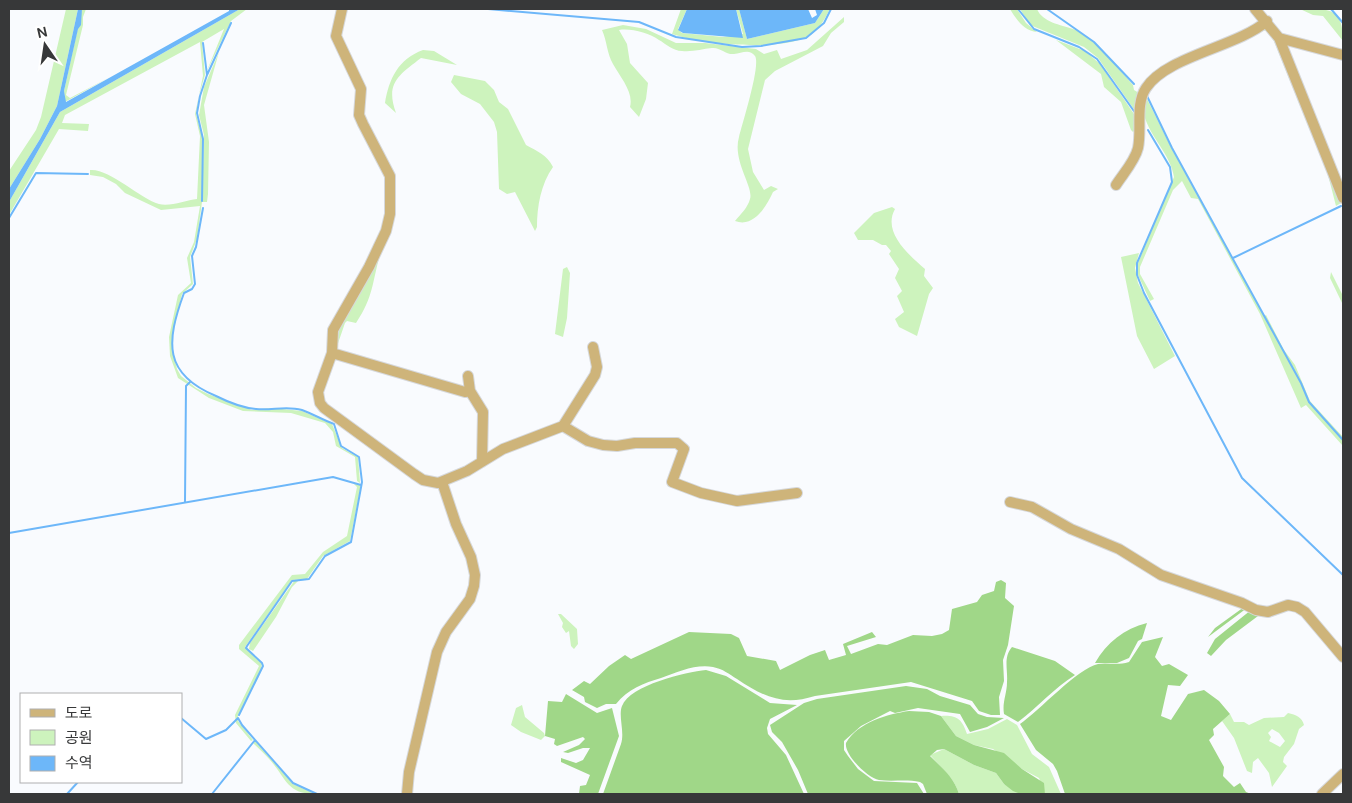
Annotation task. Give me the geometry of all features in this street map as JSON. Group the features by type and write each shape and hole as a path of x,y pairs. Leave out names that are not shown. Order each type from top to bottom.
{"street":[{"path":"342,9 336,36 360,89 359,115 362,124 390,176 390,214 386,232 369,267 333,330 332,352 318,392 320,403 324,408 423,480 442,482 454,478 503,449 563,426 595,375 597,367 593,347"},
{"path":"1255,9 1267,21 1279,38 1343,198"},
{"path":"1116,185 1137,151 1141,100 1144,90 1150,82 1174,66 1267,21"},
{"path":"1279,38 1343,56"},
{"path":"332,352 465,392 470,391"},
{"path":"468,376 470,391 483,412 482,462"},
{"path":"563,426 588,441 603,445 617,446 635,442 677,443 684,449 672,482 701,493 737,501 797,493"},
{"path":"407,794 409,772 437,652 446,632 470,599 474,586 475,575 471,557 456,524 442,482"},
{"path":"1010,502 1032,506 1071,529 1119,549 1161,575 1242,603 1256,610 1268,612 1288,605 1297,607 1304,612 1343,657"},
{"path":"1322,794 1343,774"}],"green space":[{"path":"66,9 78,9 57,106 40,139 9,189 9,171 36,130 41,117"},
{"path":"82,9 86,9 66,95 70,98 110,77 65,102 64,91"},
{"path":"240,9 247,9 231,21 206,73 224,29 202,42 205,75 199,95 203,76 200,42 65,115 62,123 89,124 88,131 59,129 9,215 9,202 60,112"},
{"path":"681,9 687,9 678,29 682,33 723,37 743,34 736,9 739,9 747,39 815,23 824,9 830,9 815,31 800,40 764,45 743,45 702,41 672,34"},
{"path":"1010,9 1017,9 1026,23 1037,32 1024,27"},
{"path":"1020,9 1037,9 1047,20 1073,29 1091,39 1133,85 1134,90 1139,93 1138,115 1098,58 1084,47 1030,25"},
{"path":"1300,9 1326,10 1337,15 1340,21 1343,41 1323,16 1313,15"},
{"path":"844,17 844,22 831,33 823,46 775,71 765,80 748,149 753,172 764,190 771,186 778,189 773,192 763,210 748,222 735,221 748,205 750,199 749,188 740,164 738,146 753,82 755,56 750,52 731,54 715,48 679,51 645,33 634,30 619,30 627,44 630,63 648,83 646,99 639,117 630,107 631,101 628,90 611,60 602,30 623,25 646,29 676,43 705,43 756,49 764,54 777,50 781,59 807,50"},
{"path":"1265,29 1275,36 1341,203 1336,206 1328,175 1274,41 1263,30"},
{"path":"1056,40 1085,51 1100,64 1136,117 1135,130 1133,132 1121,102 1104,87 1101,74"},
{"path":"423,50 434,51 457,65 421,58 413,64 401,75 393,87 393,103 396,113 385,103 392,78 401,64"},
{"path":"219,52 204,105 209,142 207,202 202,202 197,239 190,257 193,284 182,294 172,337 172,348 177,369 181,376 196,388 252,410 272,408 302,411 332,424 342,448 358,457 360,483 357,481 355,457 336,446 333,432 325,423 291,413 243,411 209,398 178,378 170,356 169,337 178,295 191,283 187,258 194,242 200,206 161,210 125,193 116,184 103,177 90,175 90,170 106,174 151,201 163,205 197,199 200,136 195,114 199,95 196,114 202,136 202,201 204,135 199,115 204,87"},
{"path":"454,75 485,81 494,90 499,102 508,109 526,145 545,156 551,163 553,167 540,195 535,231 515,192 507,194 499,189 497,132 494,122 480,104 461,94 451,82"},
{"path":"1145,95 1172,149 1264,316 1266,315 1284,350 1295,365 1310,401 1343,437 1343,446 1306,405 1301,408 1260,314 1198,199 1191,198 1182,181 1173,190 1140,267 1140,274 1154,299 1150,301 1138,275 1138,263 1174,177 1169,161 1144,115"},
{"path":"892,207 895,209 892,226 899,242 925,269 924,276 933,288 929,294 917,336 899,327 895,319 904,312 897,296 902,291 895,278 899,269 889,254 891,251 886,245 873,240 858,240 854,233 874,213"},
{"path":"1139,253 1135,268 1138,283 1175,356 1154,369 1137,336 1121,257"},
{"path":"380,255 366,305 356,323 347,321 345,323 335,352 336,330"},
{"path":"567,267 570,273 567,318 563,337 555,334 563,269"},
{"path":"1331,272 1343,296 1343,305 1330,278"},
{"path":"354,484 361,485 350,541 323,556 307,579 292,580 245,647 262,664 259,676 238,715 238,721 253,740 251,741 236,723 235,715 259,666 239,649 239,645 292,575 305,574 323,552 347,536 357,487"},
{"path":"295,580 299,580 292,587 276,617 253,651 249,649 250,643"},
{"path":"1001,580 1006,583 1005,598 1014,606 1008,645 1003,660 1004,681 999,697 1000,715 991,715 979,711 972,701 911,682 804,699 783,700 756,691 720,669 706,666 687,669 648,682 631,691 616,704 606,704 597,708 585,702 584,697 572,690 584,681 590,684 609,666 625,655 631,659 689,632 731,634 739,638 747,656 776,661 780,670 810,655 825,650 829,660 846,655 843,644 872,632 876,637 847,646 851,654 878,644 887,645 913,635 932,636 942,634 949,630 952,609 977,602 982,595 994,591 996,582"},
{"path":"1244,607 1247,608 1208,637 1215,628"},
{"path":"1251,610 1262,613 1226,640 1211,656 1207,653 1215,639"},
{"path":"558,614 561,614 577,629 578,644 574,649 571,646 569,631 566,633 562,627 563,623"},
{"path":"1147,623 1142,639 1138,641 1129,658 1117,663 1095,663 1117,637"},
{"path":"1163,637 1155,657 1162,666 1169,664 1188,675 1180,686 1168,685 1161,716 1171,720 1188,694 1204,690 1219,701 1230,714 1213,729 1214,735 1209,740 1224,767 1223,776 1234,787 1240,783 1246,792 1251,794 1065,794 1053,764 1036,750 1020,724 1080,673 1098,664 1129,662 1142,642"},
{"path":"1012,647 1055,661 1075,675 1018,722 1004,714 1007,659"},
{"path":"706,670 726,676 770,703 797,705 770,719 767,728 768,734 786,755 804,794 603,794 621,744 621,710 627,699 647,686 660,681"},
{"path":"906,686 927,689 940,696 970,705 978,714 987,717 1004,718 987,727 970,732 960,714 918,708 895,713 890,711 861,726 844,741 844,750 858,769 874,781 917,783 924,794 808,794 798,770 782,742 772,732 770,725 804,703 817,699"},
{"path":"566,694 597,713 612,708 619,736 598,794 579,794 580,786 586,785 590,775 561,762 561,758 576,763 583,760 590,748 583,748 568,753 563,752 579,745 585,739 583,737 557,746 554,744 555,739 545,736 548,701 562,702"},
{"path":"522,705 525,717 544,733 545,736 541,740 521,732 511,725 516,708"},
{"path":"909,711 929,712 941,716 956,736 974,745 1004,753 1022,769 1044,783 1045,794 1021,794 1013,791 1004,784 996,773 974,765 944,749 937,750 930,756 951,778 959,794 927,794 923,784 920,782 879,780 869,775 849,754 846,743 851,736 866,724 892,714"},
{"path":"1288,713 1296,716 1302,720 1304,725 1299,729 1294,744 1284,757 1283,762 1287,766 1272,787 1269,773 1258,758 1253,762 1252,773 1247,771 1234,738 1222,721 1230,714 1234,722 1244,722 1249,725 1264,718 1284,717","holes":["1272,729 1279,733 1285,741 1280,747 1269,741 1271,737 1268,733"]},
{"path":"941,716 955,717 961,721 967,734 988,729 1007,719 1017,725 1032,754 1049,767 1061,794 1045,794 1039,778 993,749 974,745 956,736"},
{"path":"255,741 293,784 315,794 298,791 288,784 268,758 253,743"},
{"path":"944,749 974,765 996,773 1004,784 1021,794 959,794 951,778 930,755"}],"water":[{"path":"78,9 82,9 81,25 78,29 64,91 66,102 229,11 229,9 240,9 60,112 9,202 9,189 40,139 57,106"},
{"path":"687,9 736,9 743,38 683,33 678,30"},
{"path":"739,9 808,9 812,18 817,15 815,9 824,9 815,23 747,39"}],"waterway":[{"path":"488,9 639,22 676,37 742,47 761,46 806,38 824,23 831,9"},
{"path":"1018,9 1034,29 1079,47 1097,59 1136,114"},
{"path":"1047,9 1094,42 1134,84"},
{"path":"1331,9 1343,23"},
{"path":"202,201 203,139 197,113 207,75 231,23"},
{"path":"203,43 207,75"},
{"path":"1147,96 1172,148 1301,383 1309,402 1343,440"},
{"path":"1148,130 1170,167 1172,182 1137,263 1137,275 1144,293 1242,478 1343,575"},
{"path":"9,218 36,173 88,174"},
{"path":"1233,258 1341,206"},
{"path":"203,208 196,247 192,256 195,284 192,289 184,293 174,327 173,355 178,367 186,378 199,387 236,404 256,409 284,408 302,410 334,424 341,446 359,457 362,482 351,542 325,556 309,579 292,581 247,646 246,648 263,666 239,715"},
{"path":"185,501 186,386 190,382"},
{"path":"9,533 333,477 361,485"},
{"path":"182,719 206,739 226,730 238,718 293,783 317,794"},
{"path":"212,794 255,740"},
{"path":"67,794 77,783"},
{"path":"196,794 203,794"}]}
